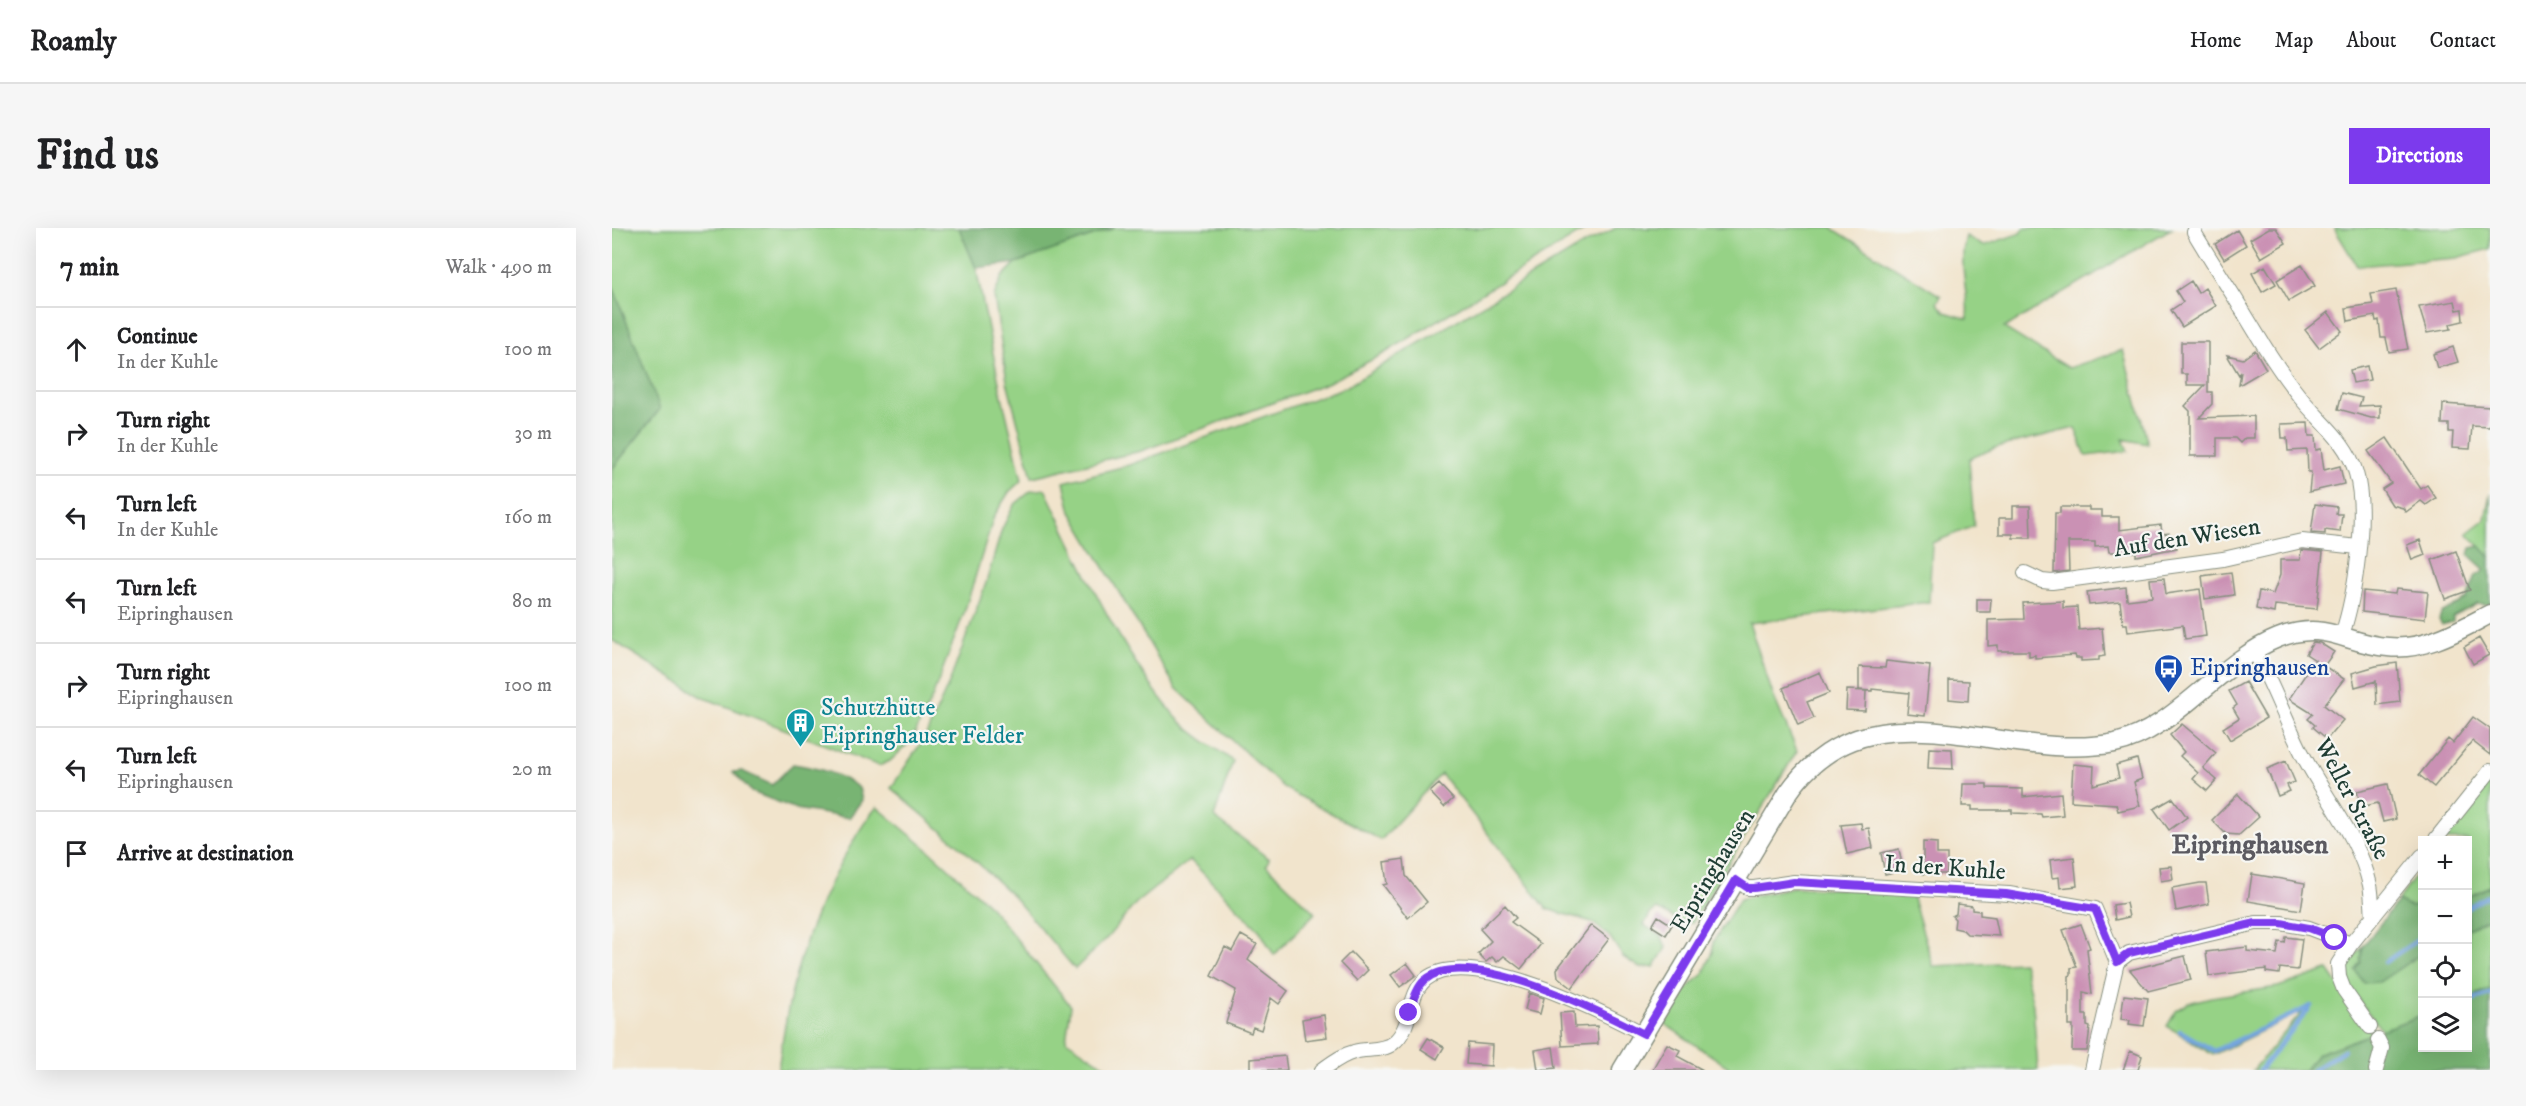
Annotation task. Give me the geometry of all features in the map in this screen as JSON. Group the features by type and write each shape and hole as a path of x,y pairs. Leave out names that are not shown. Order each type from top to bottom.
{"main road":[{"name":"Eipringhausen","path":"1622,1070 1794,785 1817,760 1842,744 1869,734 1900,731 1957,734 2079,747 2120,742 2162,721 2254,651 2278,638 2298,632 2321,630 2388,648 2426,644 2490,614"}],"street":[{"path":"2194,232 2282,373 2300,398 2332,431 2350,458 2356,473 2361,506 2358,547 2342,635"},
{"name":"Auf den Wiesen","path":"2025,573 2042,581 2052,582 2223,559 2302,541 2358,547"},
{"name":"Weller Straße","path":"2254,651 2268,675 2300,749 2330,798 2360,857 2370,885 2373,917"},
{"path":"2438,836 2490,771"},
{"path":"2370,1028 2344,990 2338,977 2338,964 2351,944 2418,861"},
{"name":"In der Kuhle","path":"1736,880 1748,888 1794,882 2006,894 2095,909 2117,962"},
{"path":"2092,1070 2117,962 2129,953 2256,923 2281,923 2309,928 2351,944"},
{"path":"1322,1070 1347,1054 1386,1047 1394,1043 1402,1033 1418,989 1424,980 1461,968 1492,973 1532,985 1644,1034"},
{"path":"2376,1070 2382,1048 2378,1040"}],"green space":[{"path":"612,228 959,228 976,268 1000,388 1022,480 1009,492 994,516 964,613 932,698 911,741 890,761 879,766 702,697 612,640 612,469 660,409 612,284"},
{"path":"959,228 1115,228 1016,263 976,268"},
{"path":"1115,228 1588,228 1385,353 1327,383 1141,451 1032,477 1007,381 994,296 1002,277 1016,263"},
{"path":"1616,228 1832,228 1941,296 1937,303 1945,312 1968,319 1963,267 1966,236 1983,246 2021,233 2024,228 2172,228 2004,328 2069,368 2123,350 2148,444 2123,439 2128,451 2086,456 2075,428 1997,447 1969,459 1974,526 1932,543 1929,602 1749,623 1773,695 1797,751 1692,923 1681,922 1657,909 1650,914 1644,925 1662,937 1666,948 1654,967 1640,968 1623,957 1610,937 1592,922 1547,909 1441,774 1381,840 1284,788 1176,688 1071,512 1064,482 1129,465 1346,387 1586,243"},
{"path":"2334,228 2490,228 2490,249 2456,258 2357,266"},
{"path":"612,284 660,409 612,469"},
{"path":"1045,489 1103,607 1136,663 1175,716 1195,734 1233,761 1214,817 1269,859 1266,865 1315,913 1274,955 1260,931 1190,860 1136,903 1107,938 1075,969 1012,895 962,848 891,788 925,737 950,681 986,583 1002,529 1014,505 1031,491"},
{"path":"2490,494 2490,557 2467,533 2485,519"},
{"path":"2480,546 2490,557 2490,606 2477,604 2453,617 2453,622 2442,625 2439,620 2441,613 2467,599 2476,576 2485,570 2469,555 2471,548"},
{"path":"793,764 820,769 844,778 859,788 862,800 849,818 796,809 752,792 733,772 742,771 772,785"},
{"path":"2490,778 2490,886 2472,895 2472,836 2445,836"},
{"path":"877,807 987,903 1071,1006 1066,1040 1111,1070 778,1070 787,1013 808,934 844,857"},
{"path":"2418,873 2418,906 2410,907 2398,901"},
{"path":"2490,886 2490,918 2472,927 2472,895"},
{"path":"1793,887 1911,892 1933,966 2023,962 2033,1005 2038,1070 1728,1070 1728,1067 1662,1022 1685,991 1703,974 1713,952 1713,942 1740,899"},
{"path":"2398,901 2410,907 2418,906 2418,956 2379,982 2364,983 2356,971 2361,962 2363,946"},
{"path":"2490,918 2490,989 2472,996 2472,944 2472,927"},
{"path":"2363,946 2361,962 2379,982 2418,956 2418,1016 2382,1030 2354,993 2347,968"},
{"path":"2328,970 2372,1034 2317,1054 2305,1070 2253,1070 2303,1011 2213,1055 2167,1026 2176,1011 2188,1003 2211,997 2278,987"},
{"path":"2490,989 2490,1070 2305,1070 2317,1054 2418,1016 2418,1052 2472,1052 2472,996"}],"building":[{"path":"2269,228 2276,228 2286,243 2261,258 2250,239"},
{"path":"2237,230 2246,245 2224,259 2215,244"},
{"path":"2302,265 2315,286 2289,301 2277,280"},
{"path":"2265,266 2276,284 2262,292 2252,273"},
{"path":"2191,281 2198,293 2205,288 2216,306 2182,327 2171,310 2183,302 2176,291"},
{"path":"2396,290 2408,349 2389,352 2386,338 2381,338 2379,320 2376,321 2375,316 2348,321 2346,308 2373,304 2371,294"},
{"path":"2455,301 2457,310 2462,309 2463,321 2450,324 2451,329 2427,333 2419,307"},
{"path":"2328,312 2342,331 2319,348 2305,330"},
{"path":"2181,342 2208,342 2208,392 2212,392 2212,404 2199,418 2254,416 2254,438 2245,438 2240,443 2235,438 2217,438 2217,456 2190,456 2190,411 2185,406 2205,385 2187,385 2187,374 2181,374"},
{"path":"2453,347 2458,362 2437,368 2433,354"},
{"path":"2255,350 2266,369 2239,385 2241,372 2239,375 2227,355 2243,359"},
{"path":"2367,366 2370,380 2353,383 2350,370"},
{"path":"2342,393 2362,398 2359,406 2380,405 2380,418 2371,418 2338,409"},
{"path":"2443,404 2490,407 2490,427 2472,426 2470,449 2452,448 2453,432 2449,432 2449,424 2442,424"},
{"path":"2308,423 2309,436 2315,436 2316,450 2321,449 2324,470 2340,466 2344,484 2309,492 2311,472 2308,472 2307,450 2288,451 2287,438 2282,438 2281,424"},
{"path":"2387,438 2421,489 2427,485 2436,498 2426,505 2421,501 2406,512 2403,508 2392,505 2382,489 2391,483 2368,451"},
{"path":"2315,504 2337,507 2336,514 2342,514 2340,532 2325,530 2325,534 2311,533"},
{"path":"2013,506 2030,506 2031,538 2013,538 2013,534 1999,534 1999,518 2013,518"},
{"path":"2060,507 2089,507 2089,510 2102,510 2102,517 2119,517 2119,530 2161,525 2162,534 2169,533 2177,548 2136,556 2136,552 2109,552 2108,546 2095,547 2095,542 2068,542 2069,571 2054,573 2055,513 2060,513"},
{"path":"2420,540 2425,555 2412,560 2407,545"},
{"path":"2301,550 2323,552 2317,609 2275,605 2274,613 2256,609 2259,591 2273,594 2280,575 2280,560 2300,560"},
{"path":"2456,551 2470,590 2445,599 2432,560"},
{"path":"2231,572 2234,595 2205,599 2202,576"},
{"path":"2164,578 2166,594 2200,589 2206,636 2185,639 2183,625 2128,632 2127,624 2123,624 2120,602 2089,605 2087,592 2126,587 2127,600 2152,597 2150,579"},
{"path":"2396,589 2428,592 2425,619 2362,612 2363,591 2395,594"},
{"path":"1977,599 1991,599 1990,612 1977,612"},
{"path":"2063,601 2063,608 2077,607 2079,630 2102,628 2105,656 2099,657 2099,660 2081,661 2081,658 2076,658 2075,655 2035,658 2035,655 2029,656 2029,651 1998,651 1998,645 1988,646 1988,620 2024,619 2023,603"},
{"path":"2479,638 2489,655 2473,664 2464,647"},
{"path":"2313,642 2320,643 2334,652 2324,666 2344,679 2324,705 2343,720 2327,739 2313,727 2315,725 2308,719 2313,714 2289,699 2315,660 2306,654"},
{"path":"1886,661 1930,666 1925,716 1907,714 1909,693 1859,690 1859,667 1885,668"},
{"path":"2397,663 2400,702 2377,705 2376,681 2355,687 2352,673"},
{"path":"1820,672 1829,693 1807,702 1814,718 1798,725 1783,688"},
{"path":"1949,680 1969,681 1968,701 1949,699"},
{"path":"2245,682 2266,718 2230,740 2223,728 2239,718 2233,708 2237,705 2229,691"},
{"path":"1847,690 1866,691 1865,711 1846,710"},
{"path":"2473,717 2490,729 2490,755 2472,741 2434,787 2419,775 2448,739 2453,743"},
{"path":"2182,724 2216,753 2203,768 2217,780 2207,791 2193,779 2198,773 2180,756 2184,752 2170,735"},
{"path":"1929,748 1952,749 1953,769 1928,768"},
{"path":"2137,759 2142,779 2134,782 2140,806 2118,811 2116,804 2071,801 2073,764 2094,766 2093,785 2119,778 2116,765"},
{"path":"2286,761 2295,782 2287,785 2290,791 2278,796 2267,769"},
{"path":"1439,784 1453,799 1444,807 1430,792"},
{"path":"1963,784 1987,784 1987,788 2023,789 2023,797 2061,793 2063,815 2042,817 2041,814 2012,813 2012,810 1972,810 1972,806 1962,806"},
{"path":"2388,784 2396,819 2383,822 2378,803 2361,807 2357,791"},
{"path":"2238,794 2259,817 2239,835 2226,834 2212,820"},
{"path":"2173,798 2187,817 2169,830 2154,809"},
{"path":"1861,823 1862,829 1869,828 1873,848 1847,854 1841,825"},
{"path":"1923,842 1937,843 1937,854 1947,854 1947,874 1923,874"},
{"path":"1899,849 1903,870 1885,874 1881,853"},
{"path":"2074,857 2077,886 2060,888 2059,877 2052,878 2050,860"},
{"path":"1404,859 1406,876 1427,902 1408,918 1383,885 1387,884 1384,862"},
{"path":"2171,866 2173,879 2161,881 2159,867"},
{"path":"2252,874 2305,883 2301,910 2248,901"},
{"path":"2206,883 2209,904 2176,911 2172,888"},
{"path":"2126,903 2129,917 2115,920 2113,905"},
{"path":"1957,904 1972,906 1972,910 1980,911 1980,915 1995,917 1999,936 1967,934 1963,930 1954,928 1955,919 1952,916 1956,914"},
{"path":"1505,905 1516,918 1511,922 1541,944 1521,969 1504,956 1497,962 1492,957 1486,962 1478,954 1491,941 1480,929"},
{"path":"1658,916 1672,925 1666,935 1652,926"},
{"path":"2081,924 2090,948 2087,949 2092,994 2083,992 2083,1015 2087,1015 2087,1026 2090,1027 2087,1051 2072,1051 2073,1026 2069,1026 2069,976 2071,968 2077,967 2063,930"},
{"path":"1591,925 1609,939 1572,988 1558,977 1557,969"},
{"path":"1241,935 1257,944 1248,960 1288,991 1279,1004 1271,998 1261,1030 1253,1027 1251,1033 1226,1023 1236,990 1211,976 1225,947 1232,951"},
{"path":"2286,937 2302,939 2298,970 2280,968 2279,974 2266,972 2266,969 2209,976 2206,952 2247,947 2247,951 2277,954 2279,942 2285,943"},
{"path":"1351,952 1368,970 1357,981 1340,963"},
{"path":"2185,956 2191,980 2148,991 2130,970"},
{"path":"1407,963 1416,975 1400,987 1391,975"},
{"path":"1529,993 1544,998 1540,1014 1525,1010"},
{"path":"2124,995 2148,998 2144,1026 2129,1024 2130,1020 2121,1019"},
{"path":"1574,1012 1575,1027 1597,1026 1598,1044 1562,1046 1560,1013"},
{"path":"1324,1015 1327,1037 1305,1040 1302,1019"},
{"path":"1428,1038 1444,1047 1437,1059 1421,1049"},
{"path":"1468,1043 1492,1045 1491,1066 1466,1064"},
{"path":"1667,1044 1680,1050 1677,1056 1703,1070 1652,1070"},
{"path":"1553,1047 1556,1068 1538,1070 1535,1050"},
{"path":"2130,1051 2142,1056 2138,1070 2123,1070"},
{"path":"1285,1056 1287,1070 1250,1070 1250,1059"}],"waterway":[{"path":"2472,905 2490,895"},
{"path":"2385,962 2418,940"},
{"path":"2472,1000 2490,994"},
{"path":"2180,1031 2214,1051 2311,1006"},
{"path":"2260,1070 2309,1009"},
{"path":"2313,1070 2344,1050"}],"place":[{"name":"Eipringhausen","path":"2169,694"},
{"name":"Schutzhütte Eipringhauser Felder","path":"800,748"}],"district":[{"name":"Eipringhausen","path":"2250,845"}],"route":[{"path":"1409,1013 1424,980 1444,971 1461,968 1492,973 1532,985 1644,1034 1736,880 1748,888 1794,882 2006,894 2095,909 2117,962 2129,953 2256,923 2281,923 2309,928 2335,938"}]}
